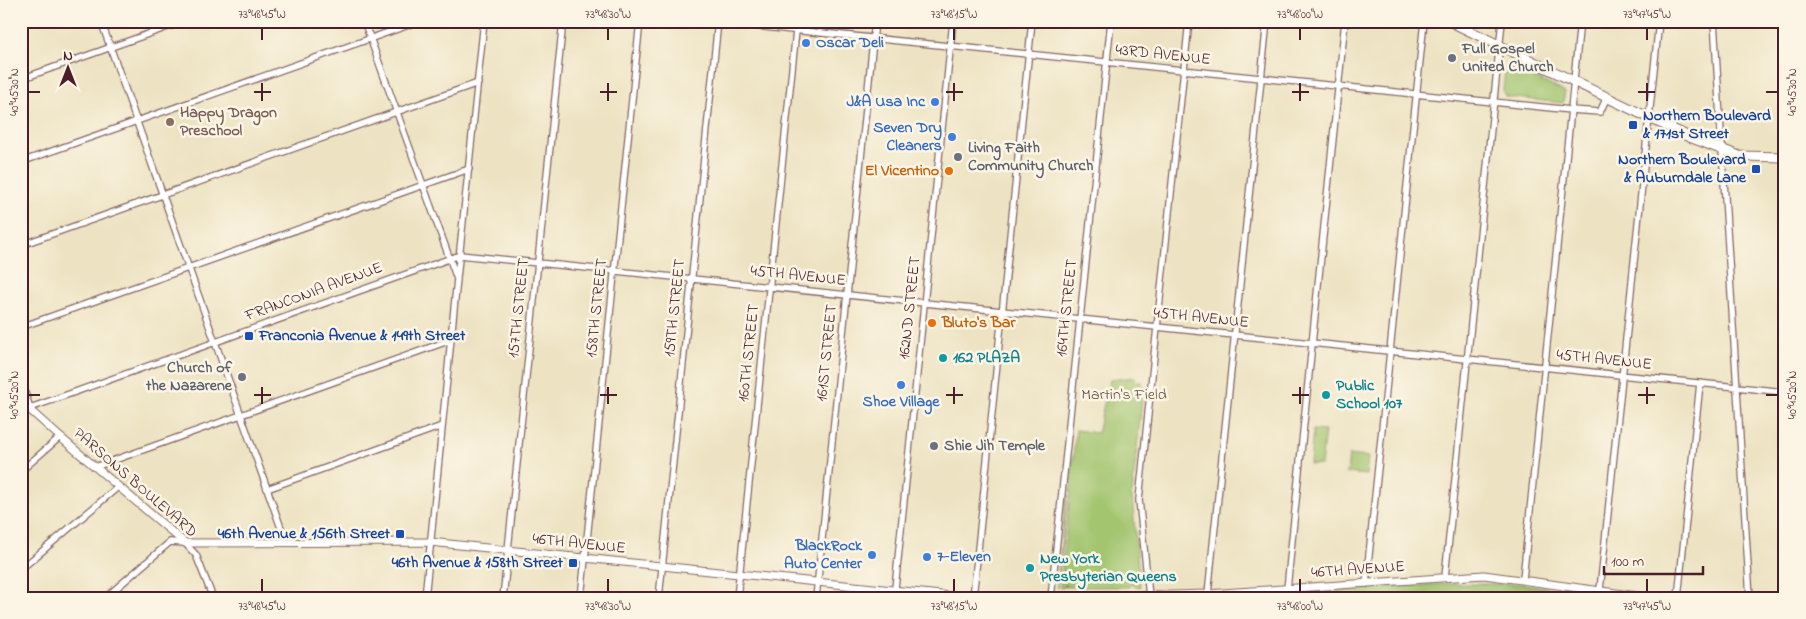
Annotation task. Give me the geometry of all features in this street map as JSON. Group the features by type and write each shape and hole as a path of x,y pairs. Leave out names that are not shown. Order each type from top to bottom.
{"main road":[{"path":"1449,21 1687,136 1746,157 1785,157"}],"street":[{"path":"101,21 286,542"},
{"path":"21,79 185,21"},
{"path":"364,21 457,279"},
{"path":"21,162 420,21"},
{"path":"425,598 484,21"},
{"name":"157TH STREET","path":"503,598 562,21"},
{"name":"158TH STREET","path":"581,598 640,21"},
{"name":"43RD AVENUE","path":"706,21 1571,110 1600,112 1607,98"},
{"name":"160TH STREET","path":"737,598 797,21"},
{"name":"161ST STREET","path":"816,598 876,21"},
{"name":"162ND STREET","path":"894,594 954,21"},
{"path":"966,598 1002,311 1032,21"},
{"name":"164TH STREET","path":"1051,598 1110,21"},
{"path":"1149,596 1139,500 1189,21"},
{"path":"1208,594 1267,21"},
{"path":"1287,589 1346,21"},
{"path":"1366,584 1424,21"},
{"path":"1445,577 1502,21"},
{"path":"1523,579 1580,21"},
{"path":"1600,590 1659,21"},
{"path":"1714,21 1750,598"},
{"name":"159TH STREET","path":"659,598 718,22"},
{"path":"21,245 478,83"},
{"path":"21,327 469,169"},
{"name":"FRANCONIA AVENUE","path":"30,408 460,254 615,271"},
{"name":"45TH AVENUE","path":"615,271 1785,392"},
{"path":"95,467 451,340"},
{"path":"21,381 30,408"},
{"path":"1678,598 1700,383"},
{"name":"PARSONS BOULEVARD","path":"21,402 185,543 196,555 213,598"},
{"path":"267,489 442,426"},
{"path":"21,471 60,437"},
{"path":"21,570 118,487"},
{"path":"105,598 170,542 185,543"},
{"name":"46TH AVENUE","path":"185,543 430,542 739,574 894,594 966,598"},
{"name":"46TH AVENUE","path":"1065,598 1208,594 1484,575 1652,598"}],"green space":[{"path":"1511,67 1565,92 1563,103 1506,97 1503,92 1505,69"},
{"name":"Martin's Field","path":"1135,377 1136,382 1142,382 1140,400 1142,401 1132,494 1130,496 1132,497 1140,587 1134,586 1134,583 1132,583 1130,587 1066,587 1065,584 1065,587 1060,588 1076,430 1097,433 1110,380"},
{"path":"1313,430 1325,431 1321,465 1310,464"},
{"path":"1349,455 1368,457 1366,475 1347,473"},
{"path":"1066,495 1068,495 1057,588"},
{"path":"1442,584 1523,584 1618,598 1206,598"}],"place":[{"name":"Oscar Deli","path":"806,43"},
{"name":"Full Gospel United Church","path":"1452,58"},
{"name":"J&A Usa Inc","path":"935,102"},
{"name":"Happy Dragon Preschool","path":"170,122"},
{"name":"Northern Boulevard & 171st Street","path":"1633,125"},
{"name":"Seven Dry Cleaners","path":"952,137"},
{"name":"Living Faith Community Church","path":"958,157"},
{"name":"Northern Boulevard & Auburndale Lane","path":"1756,169"},
{"name":"El Vicentino","path":"949,171"},
{"name":"Bluto's Bar","path":"932,323"},
{"name":"Franconia Avenue & 149th Street","path":"249,336"},
{"name":"162 PLAZA","path":"943,358"},
{"name":"Church of the Nazarene","path":"242,377"},
{"name":"Shoe Village","path":"901,385"},
{"name":"Public School 107","path":"1326,395"},
{"name":"Shie Jih Temple","path":"934,446"},
{"name":"46th Avenue & 156th Street","path":"400,534"},
{"name":"BlackRock Auto Center","path":"872,555"},
{"name":"7-Eleven","path":"927,557"},
{"name":"46th Avenue & 158th Street","path":"573,563"},
{"name":"New York Presbyterian Queens","path":"1030,568"}]}
